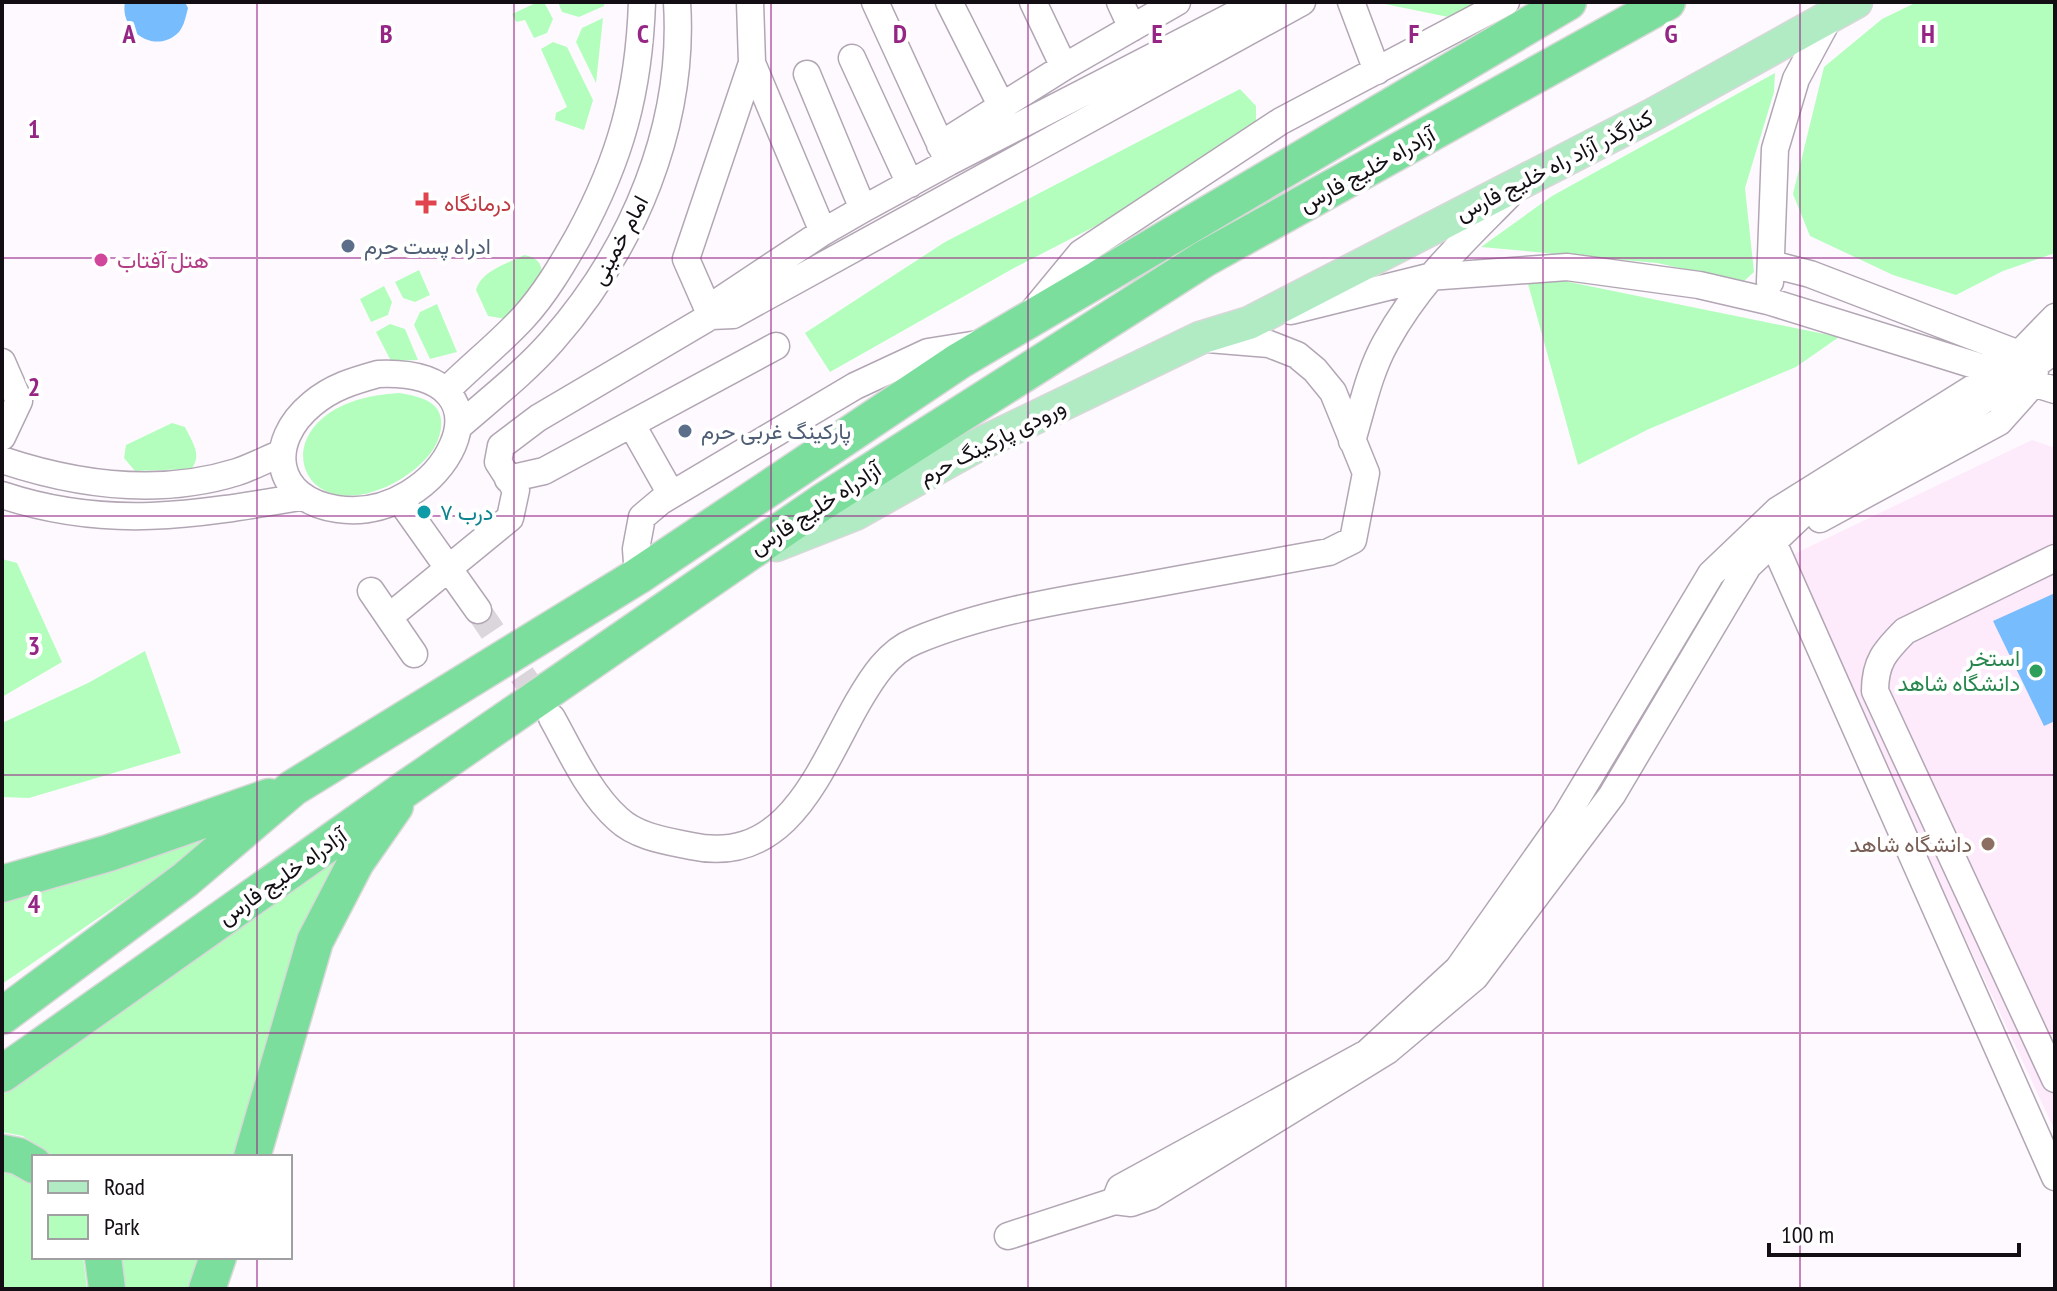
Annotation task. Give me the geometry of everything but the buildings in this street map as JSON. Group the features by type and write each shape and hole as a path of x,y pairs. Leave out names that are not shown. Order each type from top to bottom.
{"highway":[{"name":"آزادراه خلیج فارس","path":"2,1016 185,880 293,788 638,576 959,361 1568,2"},
{"name":"آزادراه خلیج فارس","path":"2,1074 411,785 821,503 1204,259 1667,2"},
{"path":"253,1155 315,941 356,862 411,785"},
{"path":"2,884 109,853 293,788"},
{"path":"2,1153 18,1156 32,1164"},
{"path":"103,1259 107,1289"},
{"path":"207,1289 217,1259"}],"main road":[{"name":"کنارگذر آزاد راه خلیج فارس","path":"1249,323 1654,114 1844,8"},
{"name":"ورودی پارکینگ حرم","path":"736,561 855,514 976,446 1200,338 1249,323"}],"street":[{"name":"امام خمینی","path":"447,390 523,317 565,261 598,200 623,136 634,87 642,2"},
{"name":"امام خمینی","path":"458,427 551,342 590,293 619,248 648,186 672,97 679,32 677,2"},
{"path":"711,316 686,259 752,63 750,2"},
{"path":"875,2 944,153"},
{"path":"949,2 1002,107"},
{"path":"1033,2 1064,67"},
{"path":"1120,2 1132,28"},
{"path":"389,617 510,518 516,490 498,462 501,446 538,418 711,316 722,299 823,232 910,184 1002,107 1064,67 1177,2"},
{"path":"944,153 1259,2"},
{"path":"711,316 733,315 1302,2"},
{"path":"1351,2 1377,71"},
{"path":"638,576 636,549 642,517 671,494 855,386 928,352 1008,333 1081,253 1281,121 1506,2"},
{"path":"1768,301 1775,149 1796,79 1844,8"},
{"path":"852,58 910,184"},
{"path":"752,63 823,232"},
{"path":"807,74 863,209"},
{"path":"1352,441 1369,380 1385,344 1428,277 1525,179"},
{"path":"1771,264 1810,274 2030,371"},
{"path":"1249,323 1428,277 1567,267 1699,285 2030,371"},
{"path":"1008,1236 1115,1201 1131,1203 1151,1196 1387,1051 1475,977 1612,795 1748,566 1776,549 1812,505 2030,371 2055,317"},
{"path":"552,718 595,792 619,821 655,839 693,847 745,847 784,823 807,797 874,675 894,653 913,641 1014,609 1329,552 1353,540 1366,473 1333,392 1315,370 1297,355 1269,344 1200,338"},
{"path":"508,479 544,471 776,346"},
{"path":"2,362 19,401 2,437"},
{"path":"1115,1201 1120,1188 1367,1053 1458,969 1566,816 1711,574 1778,510 2030,371"},
{"path":"378,374 418,376 434,381 447,390 456,407 458,427 451,453 435,474 400,500 365,509 317,505 300,497 283,470 282,453 296,420 339,385 378,374"},
{"path":"632,425 671,494"},
{"path":"2,460 32,470 132,487 197,482 239,472 282,453"},
{"path":"2,495 75,512 122,518 200,514 300,497"},
{"path":"400,500 478,610"},
{"path":"1776,549 2055,1177"},
{"path":"2055,558 1905,631 1886,651 1875,671 1875,691 2055,1079"},
{"path":"371,591 414,654"}],"shaded area":[{"name":"دانشگاه شاهد","path":"2032,440 2055,448 2055,1131 1788,557"}],"green space":[{"path":"544,2 553,19 547,33 534,38 525,20 516,22 512,14"},
{"path":"558,2 604,2 604,6 579,17 562,12"},
{"path":"1375,2 1487,2 1458,19"},
{"path":"1917,2 2055,2 2055,253 2003,271 1956,295 1893,275 1810,236 1793,194 1824,67 1882,19"},
{"path":"603,18 596,83 576,42 582,28"},
{"path":"553,42 567,47 593,100 584,130 555,120 556,113 567,107 541,49"},
{"path":"1775,73 1774,92 1745,188 1754,272 1743,282 1657,263 1481,247 1552,196"},
{"path":"1240,89 1256,106 1256,130 1191,177 1014,268 830,372 805,333 945,242"},
{"path":"524,255 538,261 542,275 506,319 488,316 476,290 479,283 496,268"},
{"path":"419,270 430,295 415,302 403,298 395,282"},
{"path":"1525,273 1839,337 1796,367 1649,429 1578,465"},
{"path":"384,286 392,302 388,315 371,322 360,299"},
{"path":"437,304 457,352 430,359 414,325 420,312"},
{"path":"390,324 405,329 418,360 391,361 376,332"},
{"path":"400,393 431,403 440,415 438,440 425,460 401,479 363,494 334,494 313,482 304,463 306,440 322,419 353,401"},
{"path":"172,423 185,427 193,443 196,459 191,469 135,471 124,458 126,445"},
{"path":"2,559 17,563 62,662 2,697"},
{"path":"145,651 181,753 29,798 2,797 2,723 88,683"},
{"path":"243,819 2,984 2,897"},
{"path":"365,829 242,1155 52,1155 23,1136 2,1132 2,1083"},
{"path":"2,1166 32,1180 32,1259 83,1259 87,1289 2,1289"},
{"path":"114,1259 207,1259 191,1289 117,1289"}],"water":[{"path":"125,2 185,2 188,8 179,32 160,42 150,41 133,31 125,13"},
{"name":"استخر دانشگاه شاهد","path":"2055,593 2055,721 2044,726 1993,621"}],"tunnel":[{"path":"478,610 548,713"}],"place":[{"name":"درمانگاه","path":"426,203"},
{"name":"ادراه پست حرم","path":"348,246"},
{"name":"هتل آفتاب","path":"101,260"},
{"name":"پارکینگ غربی حرم","path":"685,431"},
{"name":"درب ۷","path":"424,512"},
{"name":"استخر دانشگاه شاهد","path":"2036,671"},
{"name":"دانشگاه شاهد","path":"1988,844"}]}
